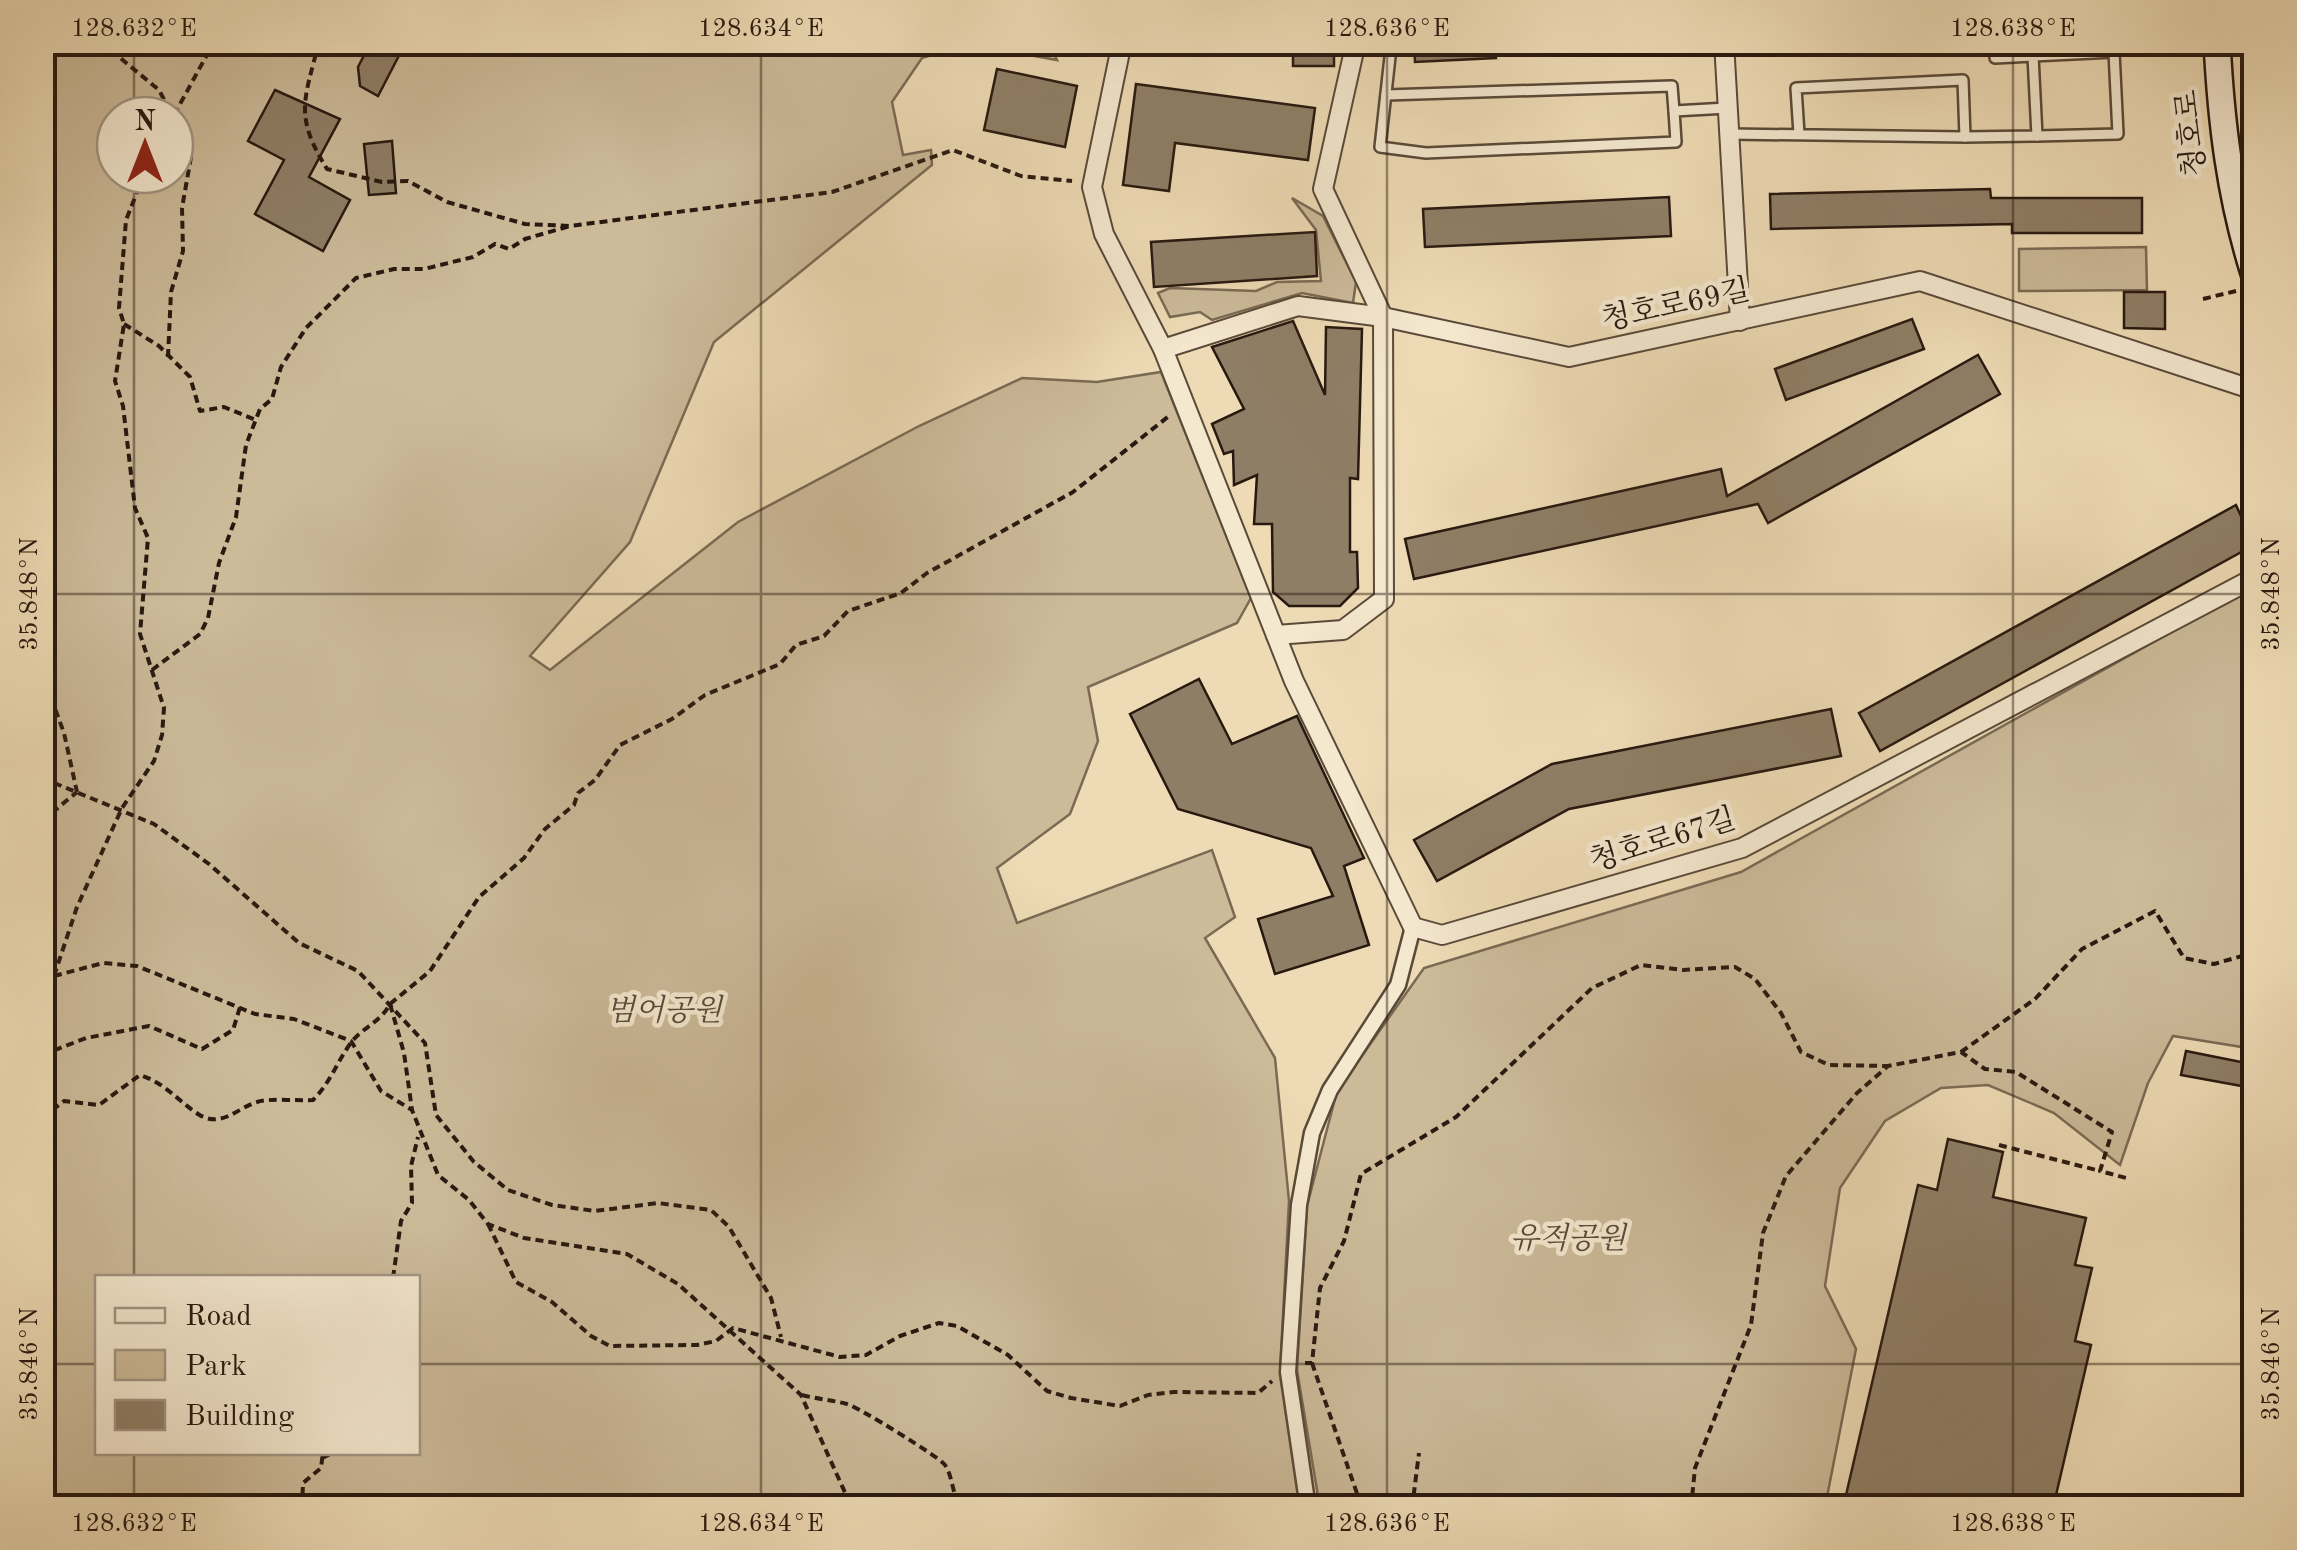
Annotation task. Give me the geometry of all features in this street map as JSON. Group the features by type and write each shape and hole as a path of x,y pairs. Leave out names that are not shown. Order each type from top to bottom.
{"main road":[{"name":"청호로","path":"2217,42 2221,118 2235,212 2254,273"}],"street":[{"path":"1122,42 1094,181 1104,234 1163,349 1294,681 1413,927 1398,985 1330,1090 1312,1133 1299,1204 1289,1365 1308,1508"},
{"path":"1276,635 1343,630 1384,599 1382,317 1324,189 1356,42"},
{"path":"1724,42 1740,321"},
{"name":"청호로69길","path":"1163,349 1298,306 1382,317 1569,357 1920,281 2254,390"},
{"name":"청호로67길","path":"1413,927 1442,935 1742,848 2254,578"}],"lane":[{"path":"1729,134 2118,134 2114,52 1995,58"},
{"path":"2033,56 2037,136"},
{"path":"1386,96 1672,86 1676,142 1426,153 1380,148 1390,57"},
{"path":"1800,134 1796,88 1963,80 1964,137"},
{"path":"1674,111 1728,108"}],"path":[{"path":"101,42 162,95"},
{"path":"186,95 214,42"},
{"path":"319,42 302,116 308,139 326,169 382,182 408,181 447,202 526,224 570,226"},
{"path":"152,670 191,642 208,618 219,563 236,517 246,445 256,420 272,399 282,367 306,328 356,278 394,269 424,269 473,257 495,244 509,249 525,239 570,226 832,192 953,150 1021,176 1094,181"},
{"path":"54,976 77,907 122,808 154,761 162,735 164,708 140,634 148,538 135,508 123,406 116,380 124,324 119,308 126,220 136,195"},
{"path":"168,357 171,292 183,250 184,195"},
{"path":"2203,300 2254,286"},
{"path":"124,324 190,377 200,411 224,407 256,420"},
{"path":"42,1118 64,1102 100,1105 140,1075 160,1082 197,1113 213,1119 229,1117 258,1101 313,1100 327,1086 351,1041 380,1022 390,1004 430,972 479,897 524,858 545,829 574,805 578,792 595,780 620,745 672,719 705,695 780,664 796,645 824,636 848,611 901,593 927,573 1073,492 1185,404"},
{"path":"42,672 64,732 77,792"},
{"path":"42,778 122,808 180,842 299,943 358,971 425,1042 436,1114 474,1162 508,1190 552,1205 594,1211 684,1204 711,1210 729,1227 770,1298 781,1337"},
{"path":"42,821 77,792"},
{"path":"1362,1508 1312,1363 1320,1288 1344,1241 1361,1174 1456,1117 1592,988 1641,965 1683,970 1735,967 1755,980 1781,1013 1801,1052 1829,1065 1888,1066 1961,1052 2035,1000 2082,949 2155,912 2184,958 2214,964 2242,956 2254,934"},
{"path":"2242,956 2254,969"},
{"path":"42,980 102,963 137,966 255,1014 294,1019 351,1041 381,1091 412,1110"},
{"path":"390,1004 404,1052 418,1134 438,1175 469,1200 488,1224 516,1282 552,1302 591,1336 610,1346 697,1345 716,1341 733,1328 781,1337 828,1354 866,1355 918,1328 940,1323 957,1326 1008,1355 1048,1392 1120,1406 1133,1405 1148,1395 1174,1392 1258,1394 1289,1365 1312,1363"},
{"path":"42,1056 86,1038 149,1026 202,1049 233,1030 240,1007"},
{"path":"1961,1052 1984,1069 2016,1072 2112,1132 2100,1172"},
{"path":"1691,1508 1694,1468 1751,1325 1764,1233 1786,1176 1858,1093 1888,1066"},
{"path":"393,1275 401,1221 412,1203 411,1166 418,1134"},
{"path":"1999,1145 2130,1179"},
{"path":"488,1224 524,1238 598,1246 626,1254 678,1284 801,1394 860,1410 904,1440 930,1450 946,1466 953,1497 962,1508"},
{"path":"801,1394 852,1508"},
{"path":"1412,1508 1419,1454"},
{"path":"302,1508 303,1483 321,1468 323,1455"}],"green space":[{"name":"범어공원","path":"42,43 1049,43 1057,60 968,44 922,58 892,102 903,155 931,150 932,165 714,342 630,542 530,656 550,670 738,522 919,426 1022,378 1097,382 1161,372 1251,598 1237,623 1088,687 1098,741 1070,814 997,868 1017,923 1212,850 1235,917 1205,938 1275,1058 1289,1201 1280,1374 1303,1507 43,1507"},
{"path":"1292,198 1323,216 1356,282 1353,303 1302,293 1212,320 1200,312 1170,317 1158,293 1170,288 1256,291 1277,282 1321,281 1316,230"},
{"path":"2146,247 2147,290 2019,291 2019,249"},
{"name":"유적공원","path":"2254,586 2254,1049 2173,1036 2148,1083 2120,1165 2054,1113 1988,1085 1941,1088 1885,1121 1840,1188 1825,1286 1856,1349 1825,1507 1320,1508 1297,1370 1307,1206 1337,1091 1424,968 1741,872"}],"building":[{"path":"371,42 406,42 378,96 360,86 358,67"},
{"path":"1414,42 1495,42 1496,58 1415,62"},
{"path":"1334,47 1334,66 1293,66 1293,48"},
{"path":"997,69 1077,86 1065,147 984,130"},
{"path":"1136,84 1315,108 1308,160 1175,143 1169,191 1123,185"},
{"path":"275,90 340,119 309,177 350,200 323,251 255,214 284,160 248,141"},
{"path":"392,141 396,193 369,195 364,144"},
{"path":"1990,189 1991,198 2142,198 2142,233 2012,233 2012,224 1771,229 1770,194"},
{"path":"1669,197 1671,236 1425,247 1423,209"},
{"path":"1315,232 1317,276 1154,287 1151,242"},
{"path":"2124,292 2165,292 2165,329 2124,328"},
{"path":"1912,319 1924,349 1786,400 1775,369"},
{"path":"1293,321 1325,395 1326,327 1362,329 1358,479 1350,478 1350,552 1357,552 1358,588 1340,606 1289,606 1273,592 1272,524 1254,524 1257,475 1234,485 1233,451 1224,454 1212,424 1244,409 1212,347"},
{"path":"1978,355 2000,394 1768,523 1758,504 1414,579 1405,539 1721,469 1727,496"},
{"path":"2236,505 2254,545 1880,751 1859,713"},
{"path":"1199,679 1232,744 1297,716 1364,858 1344,866 1369,945 1275,974 1258,919 1333,896 1311,848 1178,809 1130,714"},
{"path":"1831,709 1841,756 1569,809 1437,881 1414,840 1552,764"},
{"path":"2186,1051 2251,1064 2247,1087 2181,1075"},
{"path":"1948,1139 2003,1152 1993,1197 2086,1218 2075,1265 2092,1268 2075,1341 2091,1345 2053,1508 1843,1508 1918,1185 1937,1190"}]}
